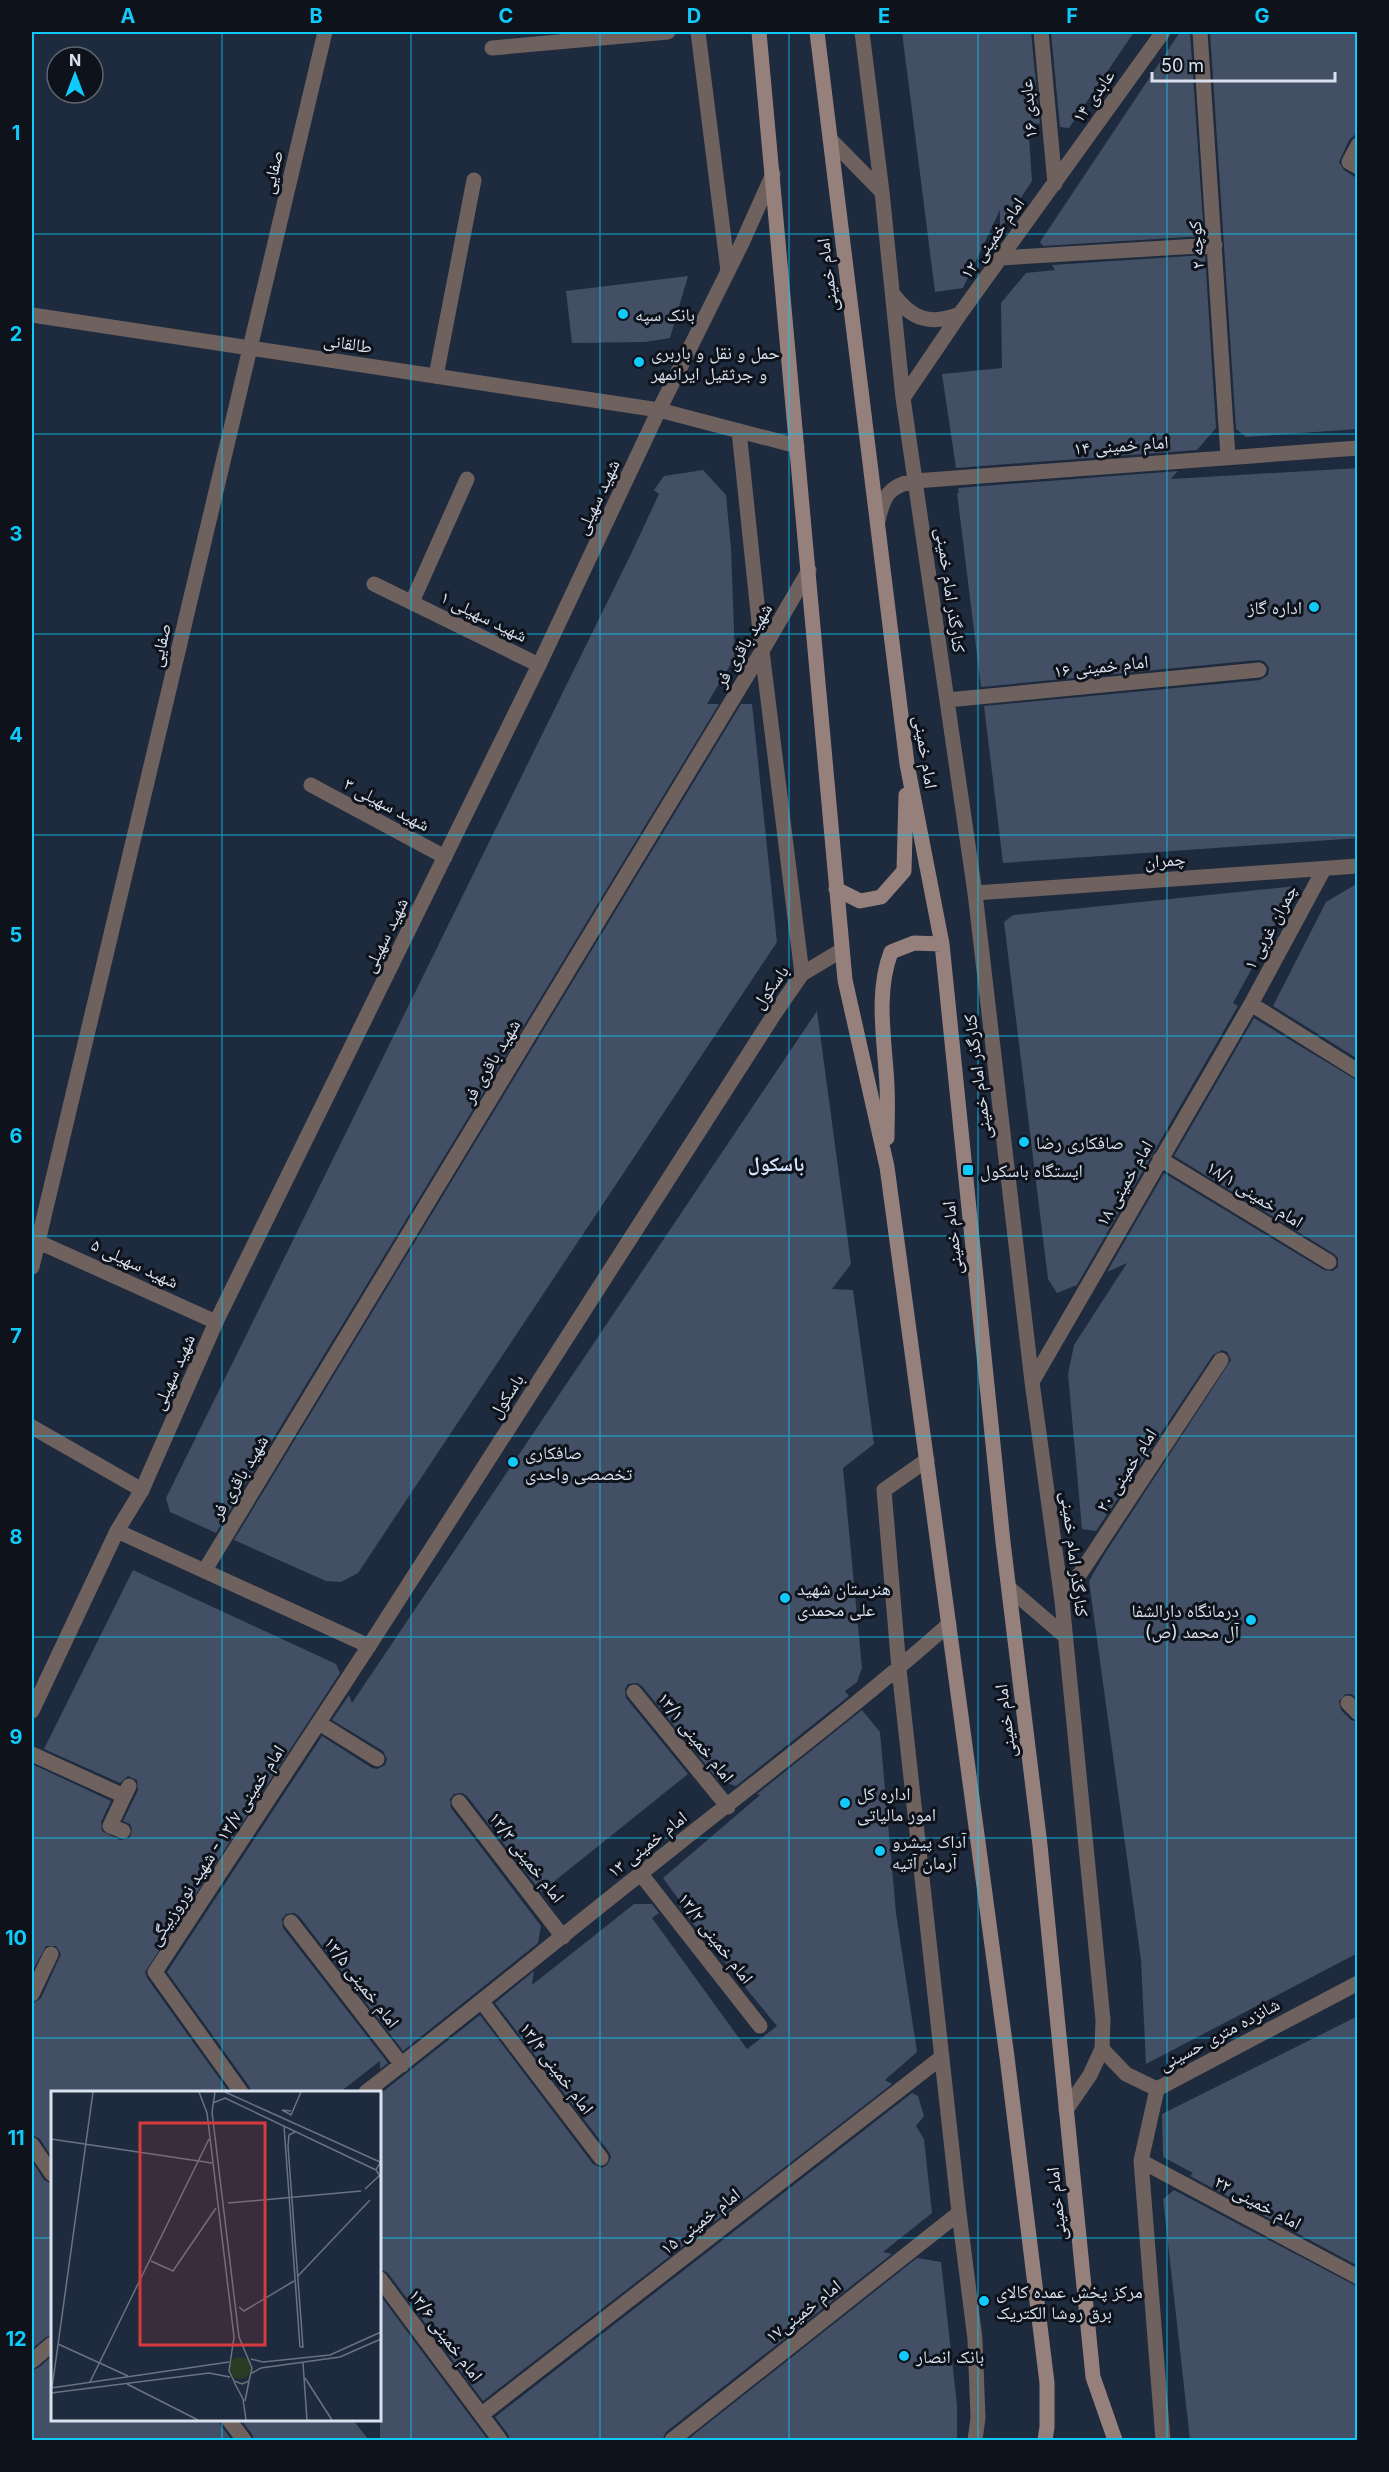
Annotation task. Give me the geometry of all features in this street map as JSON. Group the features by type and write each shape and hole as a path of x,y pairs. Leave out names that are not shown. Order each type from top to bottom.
{"main road":[{"name":"امام خمینی","path":"759,32 845,980 887,1167 950,1624 1047,2383 1045,2440"},
{"name":"امام خمینی","path":"817,32 907,764 942,944 1009,1588 1040,1845 1093,2377 1115,2440"},
{"path":"836,889 860,901 881,897 904,871 907,764"},
{"path":"887,1167 887,1089 882,1013 885,969 891,951 914,943 942,944"}],"street":[{"name":"صفایی","path":"32,1267 35,1239 251,348 325,32"},
{"path":"492,48 668,32"},
{"path":"698,32 728,271"},
{"name":"کنارگذر امام خمینی","path":"862,32 882,192 903,398 975,893 1032,1382 1062,1601 1103,2020 1102,2049 1090,2075 1066,2110"},
{"name":"عابدی ۱۶","path":"1041,32 1055,184"},
{"name":"عابدی ۱۴","path":"1055,184 1163,32"},
{"name":"کوچه ۲","path":"1200,32 1228,457"},
{"path":"830,139 882,192"},
{"path":"1358,145 1349,162 1358,167"},
{"name":"شهید سهیلی","path":"32,1712 117,1531 142,1490 216,1322 446,857 773,174"},
{"path":"436,376 474,180"},
{"name":"امام خمینی ۱۲","path":"903,398 960,314 1055,184"},
{"path":"1001,258 1215,245"},
{"path":"893,293 903,308 913,315 926,319 950,318 960,314"},
{"name":"طالقانی","path":"32,315 660,410 797,446"},
{"path":"740,431 762,651 802,974"},
{"name":"امام خمینی ۱۴","path":"915,481 1358,448"},
{"name":"شهید سهیلی ۱","path":"412,602 467,479"},
{"path":"877,524 882,501 902,483 915,481"},
{"name":"شهید باقری فر","path":"205,1570 809,570"},
{"name":"شهید سهیلی ۱","path":"374,584 539,665"},
{"name":"امام خمینی ۱۶","path":"947,700 1259,670"},
{"name":"شهید سهیلی ۳","path":"311,785 446,857"},
{"name":"چمران","path":"975,893 1358,866"},
{"name":"چمران غربی ۱","path":"1251,1004 1324,868"},
{"name":"باسکول","path":"369,1646 775,1012 802,974 842,950"},
{"path":"1251,1004 1358,1071"},
{"name":"امام خمینی ۱۸","path":"1032,1382 1251,1004"},
{"name":"امام خمینی ۱۸/۱","path":"1160,1159 1329,1262"},
{"name":"شهید سهیلی ۵","path":"35,1239 216,1322"},
{"name":"امام خمینی ۲۰","path":"1062,1601 1221,1360"},
{"path":"32,1427 142,1490"},
{"path":"927,1460 884,1490 899,1669 958,2213 975,2339 978,2418 975,2440"},
{"path":"117,1531 369,1646"},
{"path":"1009,1588 1065,1636"},
{"name":"امام خمینی ۱۳","path":"367,2091 640,1874 728,1807 899,1669 950,1624"},
{"name":"امام خمینی ۱۳/۷ - شهید نوروزبیگی","path":"240,2091 156,1972 369,1646"},
{"name":"امام خمینی ۱۳/۱","path":"634,1692 728,1807"},
{"path":"319,1723 377,1759"},
{"path":"32,1754 127,1791 110,1826 123,1831"},
{"name":"امام خمینی ۱۳/۳","path":"459,1802 563,1936"},
{"name":"امام خمینی ۱۳/۲","path":"640,1874 760,2026"},
{"name":"امام خمینی ۱۳/۵","path":"291,1922 402,2065"},
{"path":"32,1994 51,1954"},
{"name":"شانزده متری حسینی","path":"1163,2440 1141,2161 1157,2090 1358,1983"},
{"name":"امام خمینی ۱۳/۴","path":"482,2002 601,2158"},
{"path":"1102,2049 1126,2074 1157,2090"},
{"name":"امام خمینی ۱۵","path":"481,2415 942,2057"},
{"path":"32,2145 51,2173"},
{"name":"امام خمینی ۲۲","path":"1141,2161 1358,2277"},
{"name":"امام خمینی۱۷","path":"672,2440 958,2213"},
{"name":"امام خمینی ۱۳/۶","path":"381,2280 500,2440"},
{"path":"32,2361 51,2344"},
{"path":"230,2421 244,2440"}],"building":[{"path":"902,32 1031,32 1040,124 1028,122 1032,181 1000,230 1000,210 963,288 935,292"},
{"path":"1051,32 1134,32 1069,128 1060,127"},
{"path":"1180,32 1190,32 1204,236 1043,246 1040,242"},
{"path":"1210,32 1358,32 1358,132 1349,140 1339,162 1344,170 1358,179 1358,429 1246,437 1236,429"},
{"path":"1205,255 1216,428 1197,450 956,468 942,374 1002,368 1001,303 1026,273 1055,270 1052,265"},
{"name":"بانک سپه","path":"688,276 670,338 645,342 572,343 566,291"},
{"path":"1358,468 1358,838 1003,863 984,706 1260,680 1268,675 1269,668 1264,661 1258,660 981,687 958,488 1178,471 1171,479"},
{"path":"703,470 726,495 731,548 735,657 707,704 719,704 216,1533 170,1512 166,1498 630,556 659,494 654,490 664,476"},
{"path":"741,704 752,704 777,942 358,1573 341,1582 326,1581 234,1540"},
{"path":"1358,883 1358,1059 1273,1006 1326,902"},
{"path":"1297,886 1233,1003 1238,1006 1077,1285 1057,1293 1048,1279 1004,922 1013,915"},
{"path":"817,1011 851,1264 832,1289 853,1290 874,1444 843,1468 862,1668 857,1682 845,1691 849,1696 736,1786 718,1780 642,1686 637,1683 628,1684 625,1689 626,1698 688,1774 541,1892 467,1796 462,1793 454,1794 450,1799 451,1808 541,1926 538,1943 403,2051 299,1916 294,1913 286,1914 282,1919 283,1928 388,2063 380,2069 380,2061 341,2091 251,2091 167,1972 322,1736 372,1768 377,1769 385,1765 387,1759 383,1751 332,1720 349,1695 352,1703"},
{"path":"1254,1018 1358,1081 1358,1699 1351,1694 1346,1694 1339,1701 1341,1710 1351,1720 1358,1722 1358,1953 1146,2064 1141,1960 1089,1581 1231,1360 1227,1352 1222,1350 1213,1355 1096,1531 1082,1529 1068,1374 1074,1345 1127,1263 1107,1272 1164,1173 1324,1270 1333,1271 1338,1267 1338,1258 1334,1254 1174,1156"},
{"path":"133,1570 336,1664 340,1673 145,1972 147,1978 228,2091 51,2091 51,2156 40,2139 32,2135 32,2004 41,1998 61,1954 56,1946 46,1946 32,1972 32,1764 111,1801 101,1822 102,1831 120,1840 130,1838 132,1829 130,1824 123,1821 138,1790 137,1780 128,1776 120,1783 44,1749"},
{"path":"862,1710 880,1732 896,1913 917,2052 885,2080 892,2084 483,2401 388,2273 381,2270 381,2093 480,2015 593,2164 602,2168 607,2165 611,2157 609,2152 495,2003 534,1971 532,1985 634,1904 652,1904 659,1913 652,1918 747,2049 777,2026 677,1904 682,1904 663,1878 760,1795 757,1794"},
{"path":"1358,2016 1358,2266 1190,2176 1193,2173 1163,2157 1162,2114"},
{"path":"912,2093 918,2096 924,2116 916,2126 924,2139 932,2213 883,2252 892,2254 666,2432 662,2440 510,2440 495,2417"},
{"path":"32,2161 44,2180 51,2184 51,2335 32,2349"},
{"path":"1174,2190 1358,2287 1358,2440 1190,2440 1163,2199"},
{"path":"917,2258 941,2262 957,2405 957,2440 687,2440"},
{"path":"381,2296 488,2440 380,2440 381,2421"},
{"path":"51,2357 51,2421 219,2421 232,2440 32,2440 32,2370"},
{"path":"242,2421 354,2421 369,2440 254,2440"}],"place":[{"name":"بانک سپه","path":"623,314"},
{"name":"حمل و نقل و باربری و جرثقیل ایرانمهر","path":"639,362"},
{"name":"اداره گاز","path":"1314,607"},
{"name":"صافکاری رضا","path":"1024,1142"},
{"name":"ایستگاه باسکول","path":"968,1170"},
{"name":"صافکاری تخصصی واحدی","path":"513,1462"},
{"name":"هنرستان شهید علی محمدی","path":"785,1598"},
{"name":"درمانگاه دارالشفا آل محمد (ص)","path":"1251,1620"},
{"name":"اداره کل امور مالیاتی","path":"845,1803"},
{"name":"آداک پیشرو آرمان آتیه","path":"880,1851"},
{"name":"مرکز پخش عمده کالای برق روشا الکتریک","path":"984,2301"},
{"name":"بانک انصار","path":"904,2356"}],"district":[{"name":"باسکول","path":"776,1164"}]}
